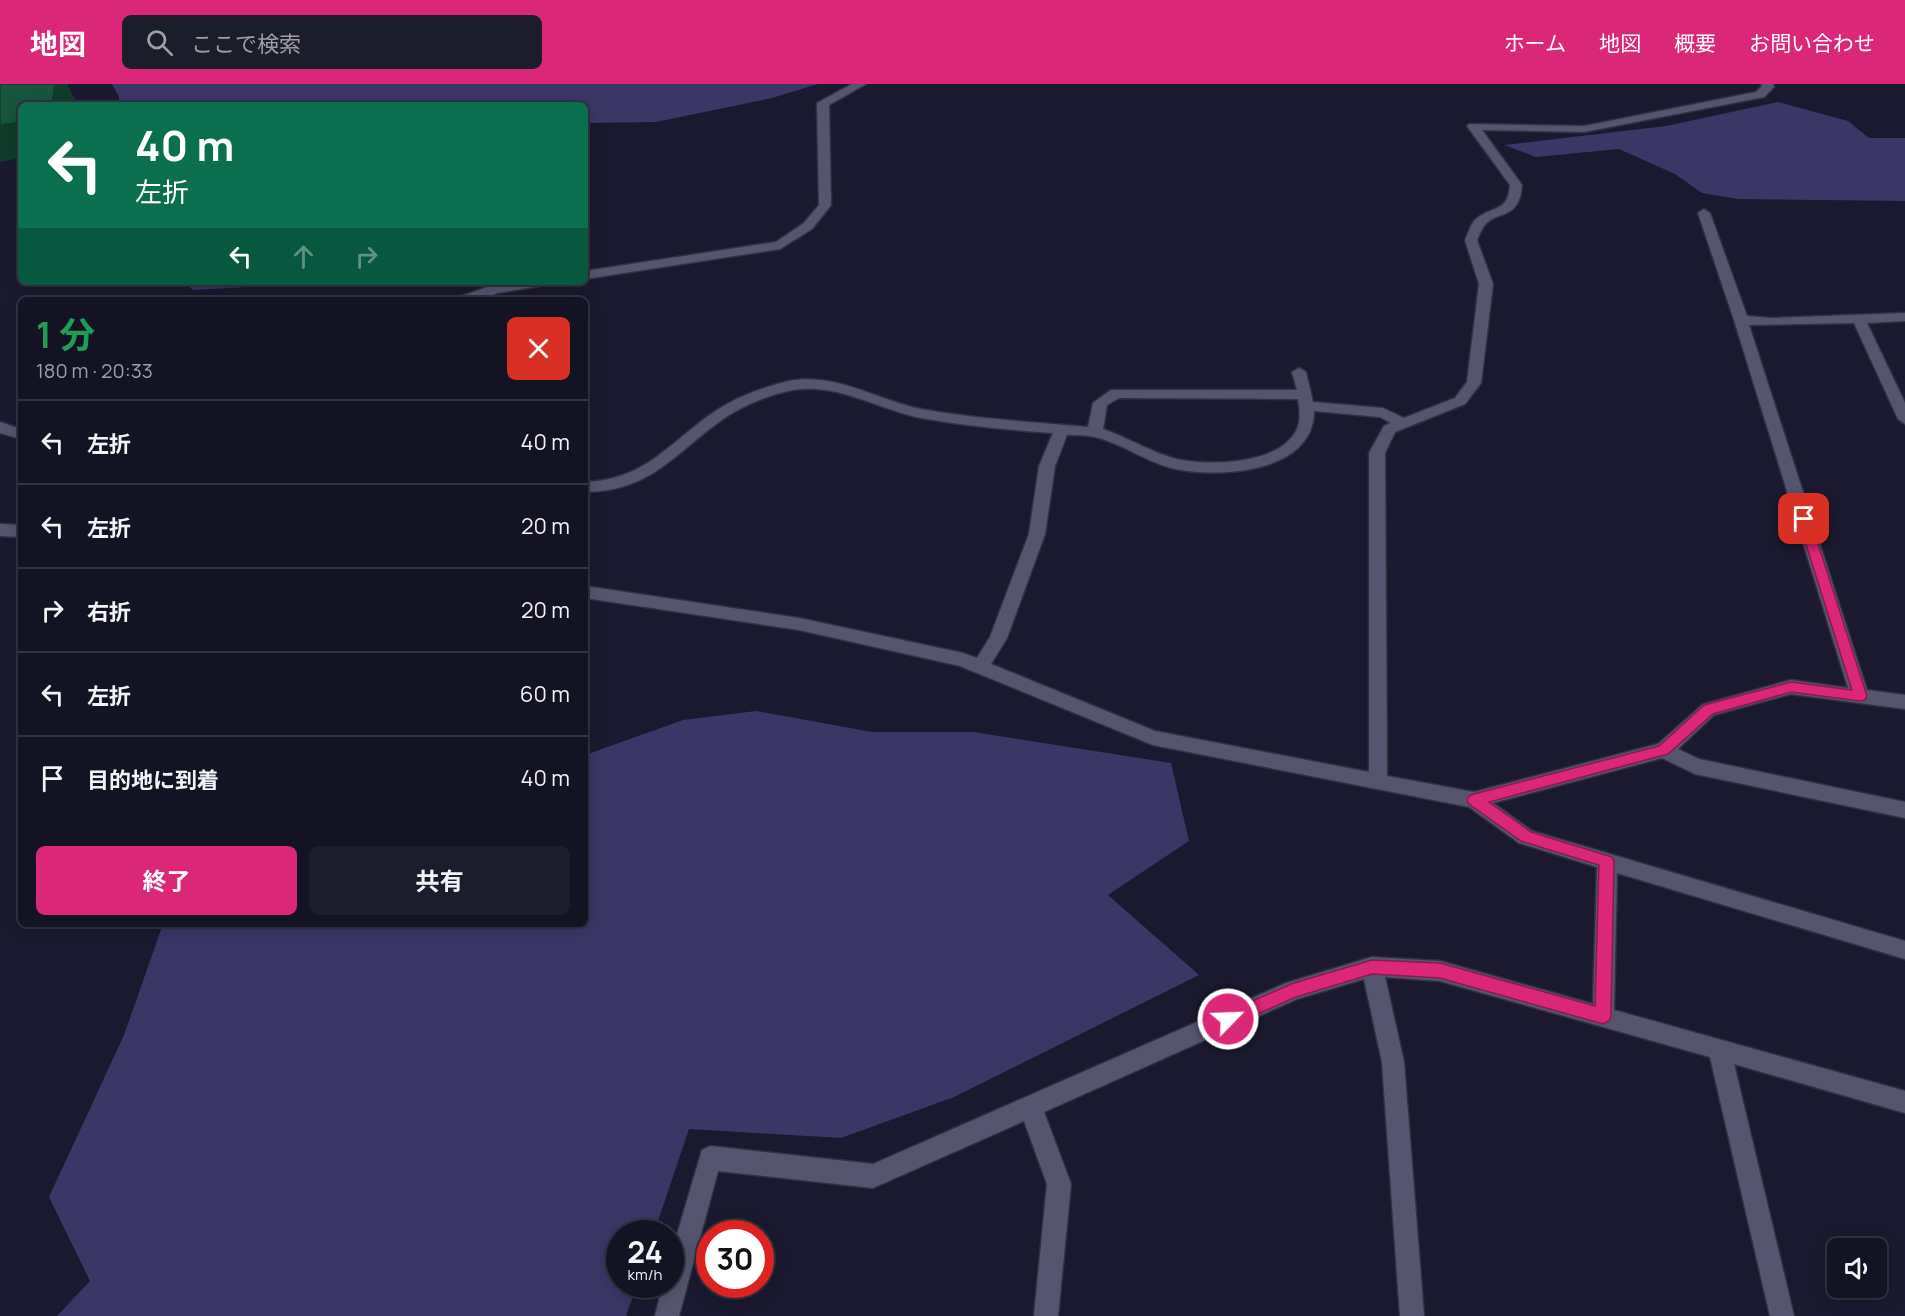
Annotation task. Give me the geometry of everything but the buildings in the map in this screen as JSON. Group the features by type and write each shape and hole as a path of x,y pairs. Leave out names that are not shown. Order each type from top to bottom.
{"street":[{"path":"588,275 780,245 808,226 825,205 823,103 860,84"},
{"path":"1378,781 1377,453 1389,429 1460,401 1474,383 1486,284 1471,240 1480,222 1504,211 1515,198 1516,185 1473,126 1584,129 1760,95 1768,87 1767,84"},
{"path":"1704,213 1741,320 1860,696"},
{"path":"472,297 495,289 521,285"},
{"path":"1741,320 1771,322 1905,317"},
{"path":"1859,319 1905,419"},
{"path":"588,487 598,488 628,483 652,469 722,413 765,393 801,384 838,387 905,410 944,418 1095,432 1173,463 1214,469 1255,465 1291,447 1304,431 1306,401 1299,372"},
{"path":"1095,432 1101,403 1116,393 1306,401 1383,413 1403,423"},
{"path":"0,427 18,433"},
{"path":"980,668 998,638 1037,534 1047,465 1062,429"},
{"path":"0,530 18,531"},
{"path":"588,592 799,624 963,660 1153,738 1474,800 1527,837 1905,950"},
{"path":"1474,800 1664,750 1708,710 1791,687 1905,702"},
{"path":"1664,750 1695,766 1905,810"},
{"path":"1603,1016 1607,861"},
{"path":"1372,967 1393,1062 1412,1316"},
{"path":"667,1316 710,1158 873,1176 1294,990 1372,967 1440,970 1905,1102"},
{"path":"1719,1049 1782,1316"},
{"path":"1030,1106 1059,1184 1046,1316"}],"shaded area":[{"path":"112,84 818,84 772,98 656,122 588,123 588,102 119,102 119,97"},
{"path":"1778,102 1848,121 1869,138 1905,138 1905,201 1738,199 1702,193 1675,174 1619,149 1536,157 1504,145 1666,126"},
{"path":"187,285 283,285 193,290"},
{"path":"756,711 872,732 973,732 1171,763 1189,841 1108,895 1199,975 954,1097 841,1138 689,1129 658,1220 606,1220 606,1298 632,1298 626,1316 57,1316 90,1281 49,1197 124,1035 162,927 588,927 588,754 683,720"}],"route":[{"path":"1228,1019 1294,990 1372,967 1440,970 1603,1016 1607,861 1527,837 1474,800 1664,750 1708,710 1791,687 1860,696 1804,519"}]}
